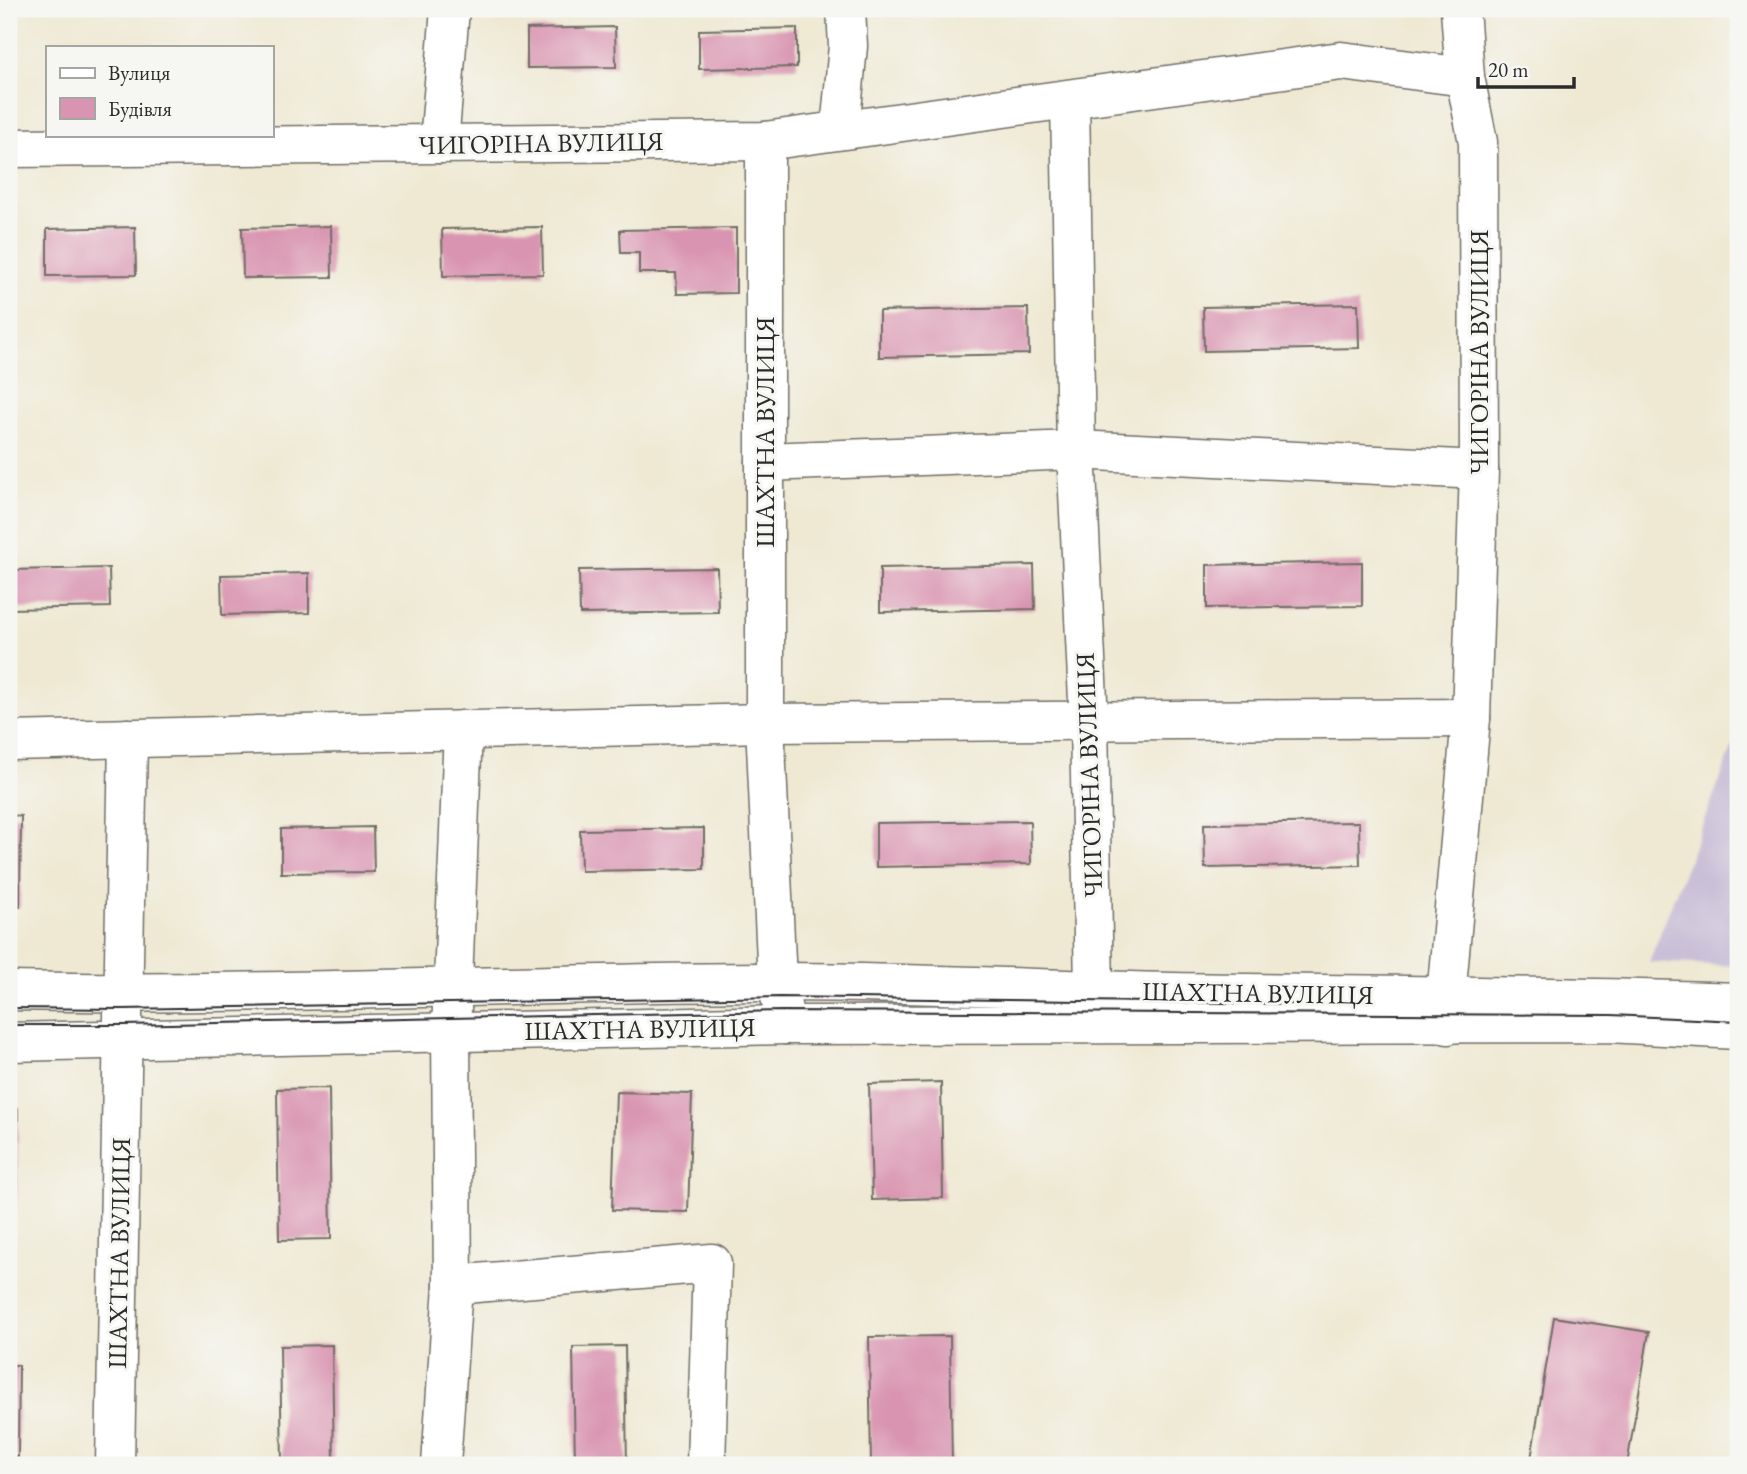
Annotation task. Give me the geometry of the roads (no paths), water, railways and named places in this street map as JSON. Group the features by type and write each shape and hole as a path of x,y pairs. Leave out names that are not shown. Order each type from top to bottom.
{"street":[{"path":"439,144 450,9"},
{"path":"840,130 848,46 846,9"},
{"path":"1460,9 1465,77"},
{"name":"ЧИГОРІНА ВУЛИЦЯ","path":"9,148 765,141 1340,61 1465,77 1478,142 1479,470 1471,718 1447,1011"},
{"name":"ЧИГОРІНА ВУЛИЦЯ","path":"1070,99 1076,450 1089,721 1094,990"},
{"name":"ШАХТНА ВУЛИЦЯ","path":"765,141 765,723 777,982 786,1025"},
{"path":"765,462 1076,450 1479,470"},
{"path":"9,741 765,723 1471,718"},
{"path":"440,1465 453,1285 451,1033 463,730"},
{"name":"ШАХТНА ВУЛИЦЯ","path":"115,1465 128,738"},
{"name":"ШАХТНА ВУЛИЦЯ","path":"9,991 124,994 777,982 1094,990 1738,1030"},
{"name":"ШАХТНА ВУЛИЦЯ","path":"9,1042 1447,1011 1616,997 1738,1002"},
{"path":"453,1285 712,1263 706,1465"}],"tram line":[{"path":"9,1008 123,1009 780,997 1297,1004"},
{"path":"9,1025 783,1011 1611,1015 1738,1021"}]}
